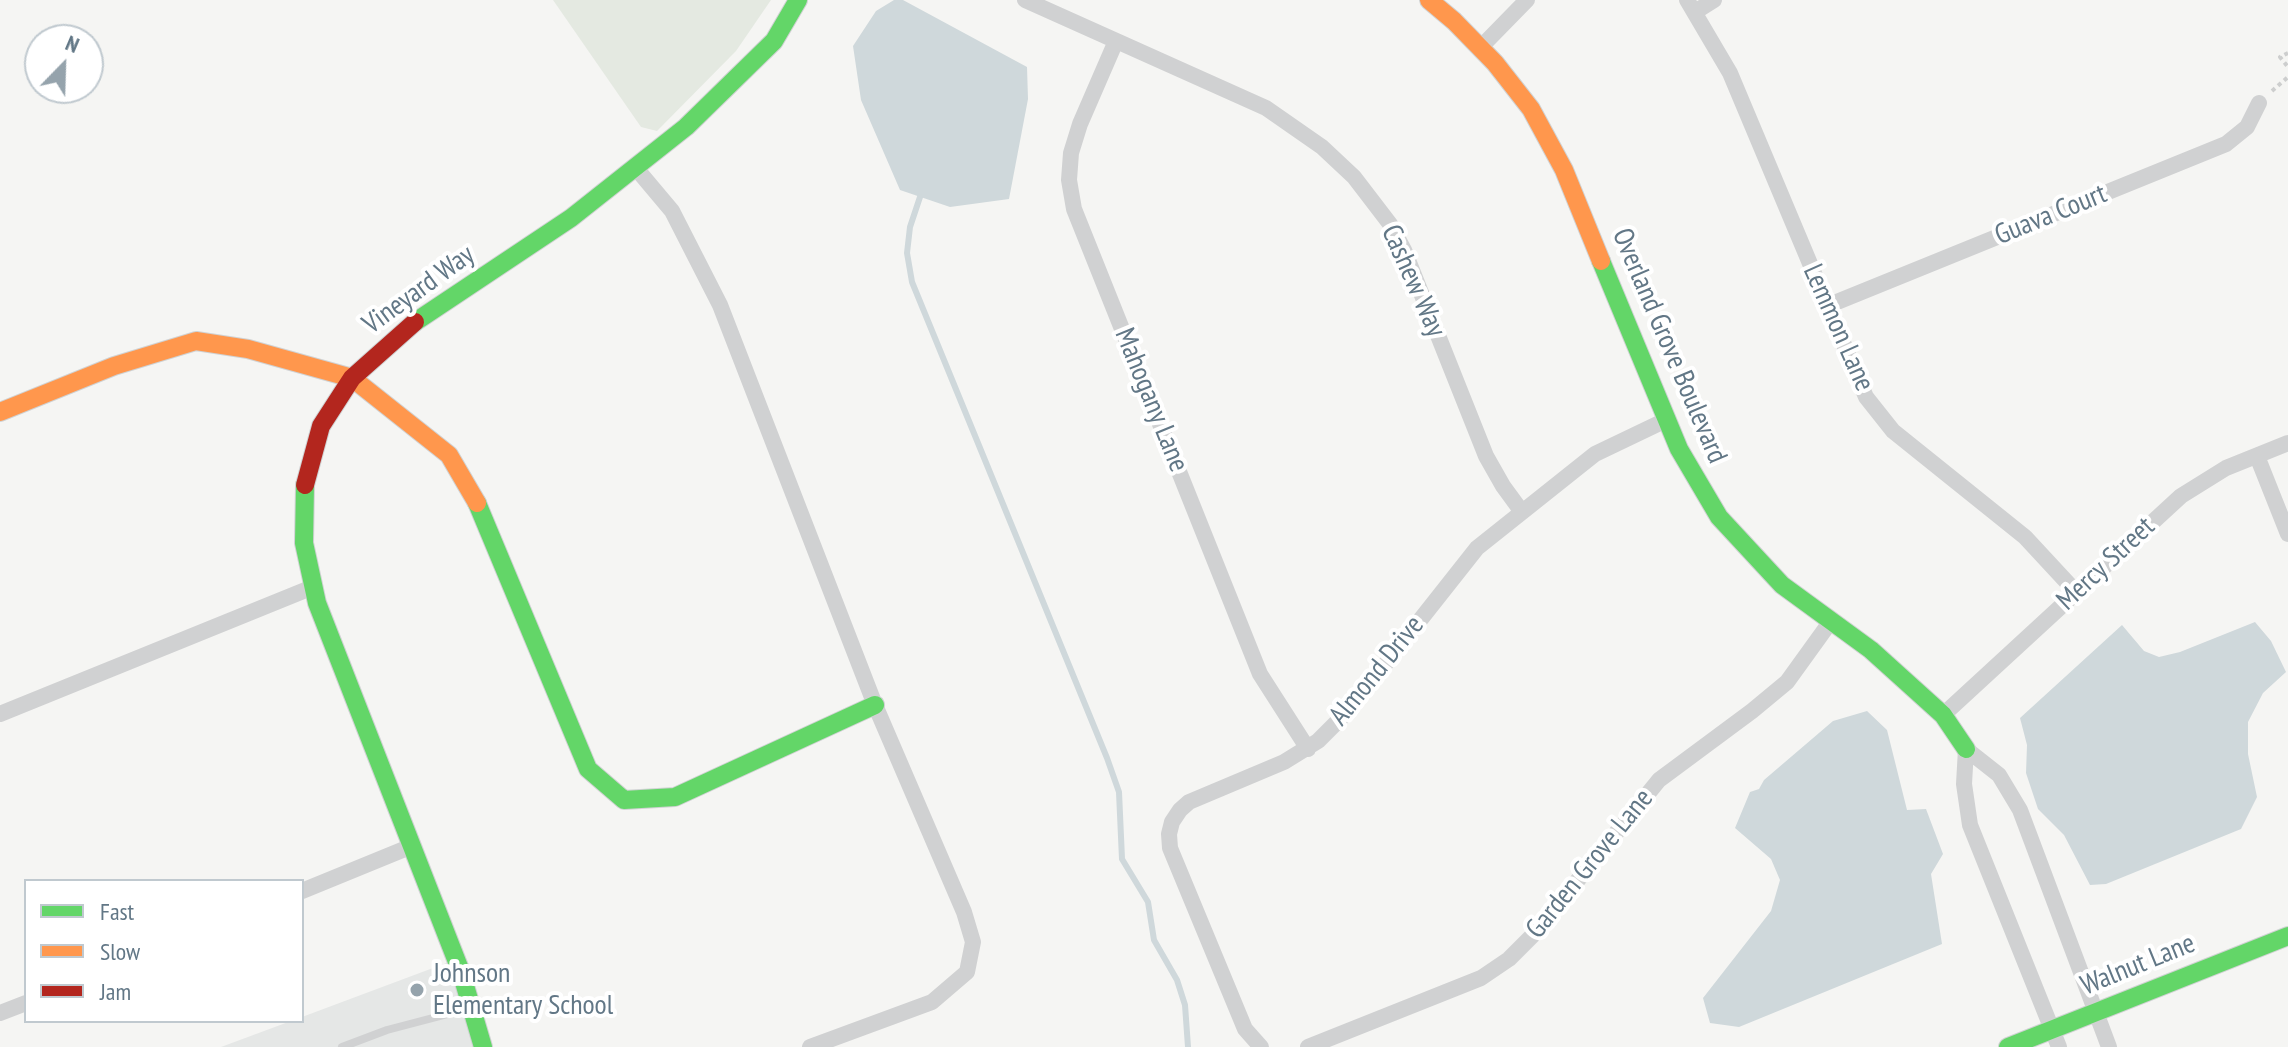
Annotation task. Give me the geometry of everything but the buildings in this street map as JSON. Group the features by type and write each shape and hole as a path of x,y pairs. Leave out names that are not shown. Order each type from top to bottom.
{"street":[{"name":"Vineyard Way","path":"483,1047 461,972 317,603 304,543 304,490 321,426 352,378 406,328 571,218 686,127 774,41 798,0"},
{"name":"Cashew Way","path":"1025,0 1233,92 1294,125 1322,147 1373,199 1404,250 1495,473 1522,512"},
{"name":"Overland Grove Boulevard","path":"1429,0 1481,47 1531,109 1564,170 1666,420 1705,496 1739,541 1782,585 1871,650 1943,715 1966,749 1999,775 2020,810 2109,1047"},
{"path":"1481,47 1527,0"},
{"path":"1691,6 1714,0"},
{"name":"Lemmon Lane","path":"1691,6 1730,73 1866,397 1893,431 2025,537 2076,592"},
{"name":"Mahogany Lane","path":"1116,41 1080,124 1071,153 1069,180 1074,209 1260,674 1308,749"},
{"name":"Guava Court","path":"1827,306 2226,144 2247,127 2259,103"},
{"path":"635,167 672,211 720,305 875,705 964,912 973,942 967,972 932,1002 810,1047"},
{"path":"0,412 114,366 196,341 248,349 352,378 449,455 480,509 588,769 624,800 675,797 875,705"},
{"name":"Almond Drive","path":"1261,1047 1245,1029 1170,848 1172,822 1189,802 1308,749 1349,710 1477,548 1595,454 1666,420"},
{"name":"Mercy Street","path":"1943,715 2181,496 2226,468 2288,443"},
{"path":"2257,456 2288,534"},
{"path":"0,714 313,587"},
{"name":"Garden Grove Lane","path":"1308,1047 1481,978 1509,959 1535,933 1659,780 1787,682 1831,621"},
{"path":"1966,749 1964,784 1970,825 2056,1038"},
{"path":"304,890 412,846"},
{"name":"Walnut Lane","path":"2008,1047 2056,1038 2098,1011 2288,936"},
{"path":"0,1013 24,1004"}],"lane":[{"path":"342,1047 387,1030 472,1008"}],"path":[{"path":"2288,53 2280,57 2288,67"}],"shaded area":[{"path":"553,0 771,0 736,51 657,131 641,127"},
{"path":"894,0 903,0 1027,67 1028,99 1009,199 950,207 900,190 861,100 853,46 876,11"},
{"path":"2255,622 2271,641 2286,672 2263,693 2248,722 2248,754 2257,797 2241,829 2106,884 2090,885 2064,835 2038,809 2026,773 2027,745 2020,718 2122,625 2144,651 2159,657 2180,652"},
{"path":"1867,711 1887,730 1907,810 1926,809 1943,854 1931,874 1942,944 1739,1027 1710,1023 1703,998 1771,911 1780,880 1771,859 1735,828 1750,792 1759,789 1764,780 1833,721"},
{"name":"Johnson Elementary School","path":"449,962 474,1047 221,1047 286,1023 304,1023 304,1016"}],"waterway":[{"path":"920,197 910,227 907,253 912,282 1107,758 1119,792 1122,859 1148,902 1154,940 1177,980 1185,1005 1188,1047"}],"traffic: fast":[{"path":"415,322 571,218 686,127 774,41 798,0"},
{"path":"1601,261 1679,449 1719,517 1782,585 1871,650 1943,715 1966,749"},
{"path":"305,485 304,543 317,603 461,972 483,1047"},
{"path":"477,503 588,769 624,800 675,797 875,705"},
{"path":"2008,1047 2288,936"}],"traffic: slow":[{"path":"1429,0 1495,63 1531,109 1564,170 1601,261"},
{"path":"0,412 114,366 196,341 248,349 352,378 449,455 477,503"}],"traffic: jam":[{"path":"305,485 321,426 352,378 415,322"}],"place":[{"name":"Johnson Elementary School","path":"417,990"}]}
